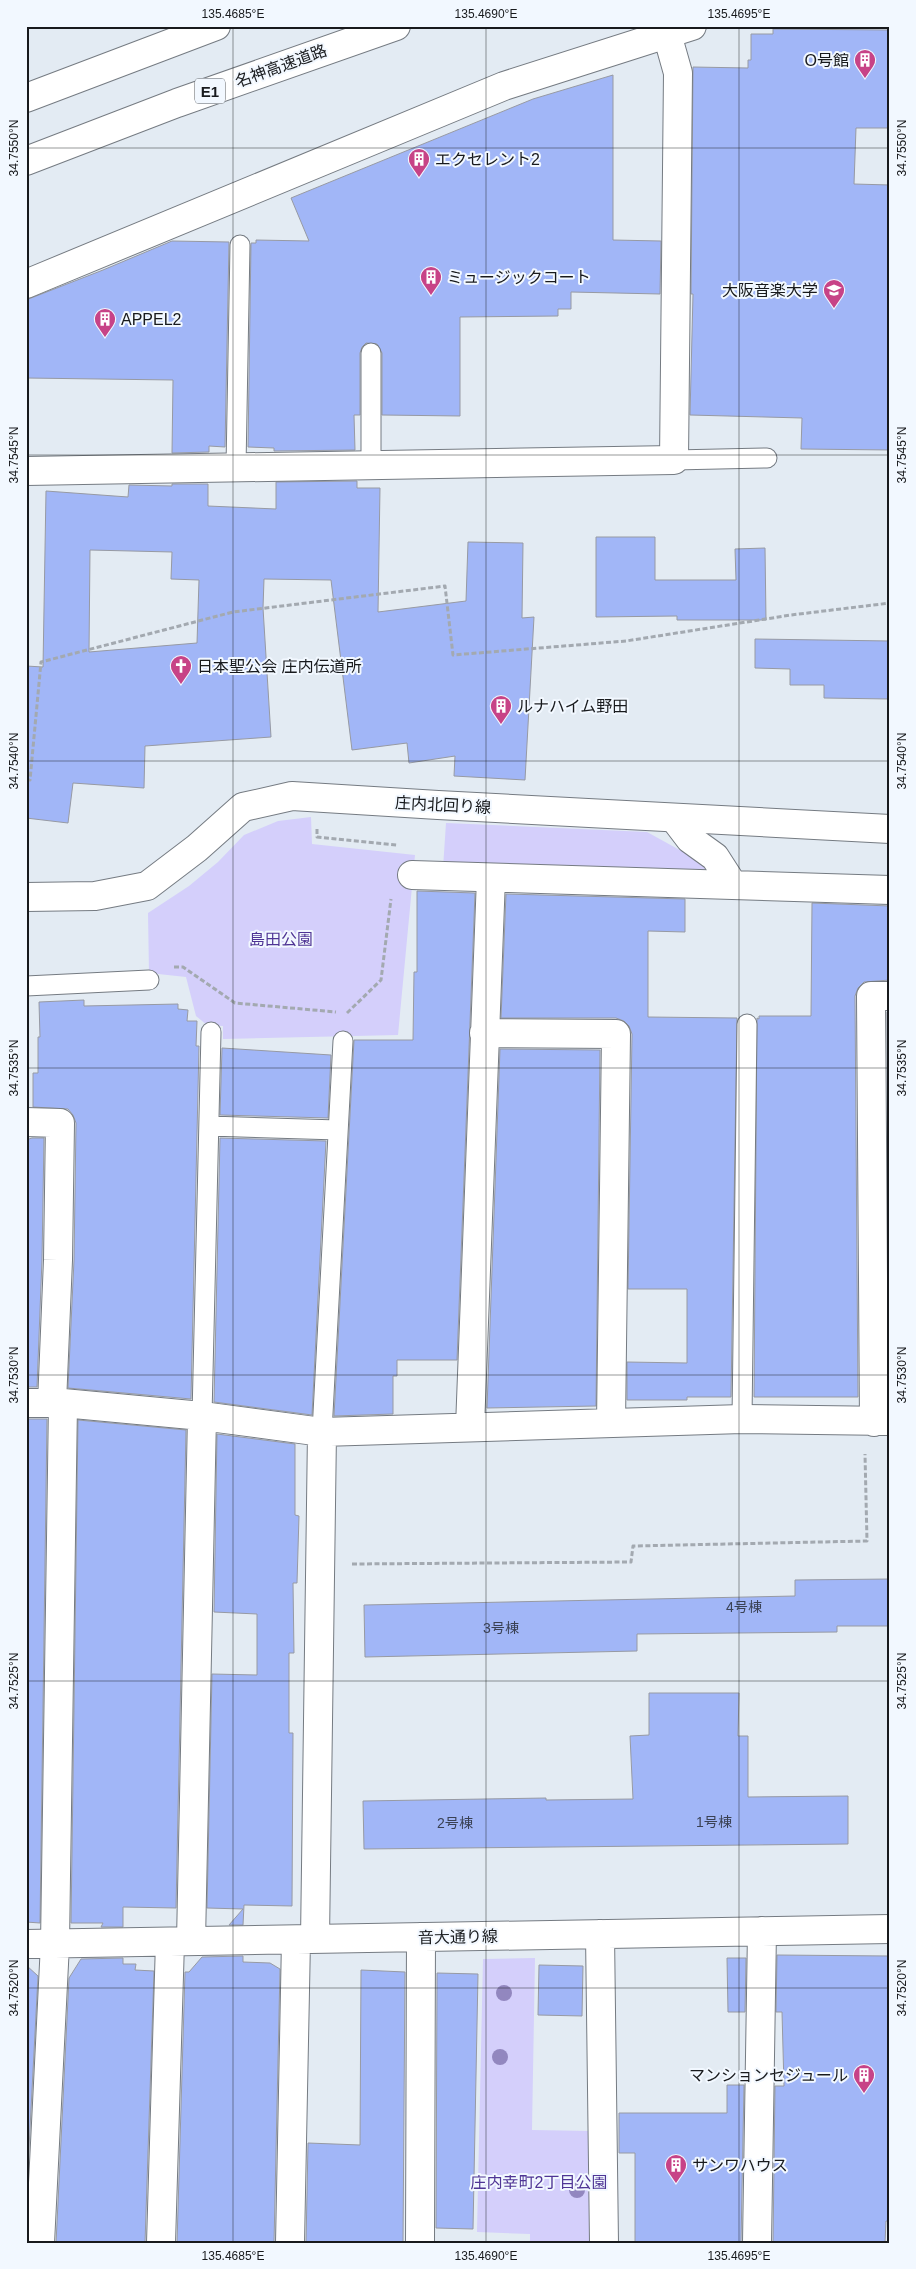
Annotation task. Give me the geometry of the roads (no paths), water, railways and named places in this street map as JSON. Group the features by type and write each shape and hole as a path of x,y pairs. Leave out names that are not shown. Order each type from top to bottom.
{"main road":[{"path":"26,82 191,26"},
{"path":"26,98 216,26"},
{"name":"名神高速道路","path":"26,161 177,103 396,26"},
{"path":"26,284 504,86 679,30 674,460 26,471"},
{"name":"庄内北回り線","path":"26,897 95,896 147,886 197,848 243,807 292,796 890,829"},
{"path":"674,818 690,839 715,857 724,884"},
{"path":"412,875 890,890"},
{"path":"470,1427 491,878"},
{"path":"47,1403 202,1416 322,1432 742,1419 876,1421 871,996 890,996"},
{"path":"484,1033 616,1034 612,1423"},
{"path":"26,1122 60,1123 58,1260 47,1403 55,1944 40,2243"},
{"path":"161,2243 180,1941 202,1416"},
{"path":"290,2243 305,1940 320,1565 322,1432"},
{"name":"音大通り線","path":"26,1944 890,1929"},
{"path":"757,2243 762,1931"},
{"path":"600,1934 604,2243"},
{"path":"420,2243 421,1937"}],"lane":[{"path":"236,467 240,245"},
{"path":"370,353 371,464"},
{"path":"674,460 767,458"},
{"path":"26,986 149,980"},
{"path":"742,1419 747,1024"},
{"path":"202,1416 211,1032"},
{"path":"322,1432 343,1041"},
{"path":"209,1126 338,1130"}],"place":[{"name":"O号館","path":"865,79"},
{"name":"エクセレント2","path":"419,178"},
{"name":"ミュージックコート","path":"431,296"},
{"name":"大阪音楽大学","path":"834,309"},
{"name":"APPEL2","path":"105,338"},
{"name":"日本聖公会 庄内伝道所","path":"181,685"},
{"name":"ルナハイム野田","path":"501,725"},
{"name":"マンションセジュール","path":"864,2094"},
{"name":"サンワハウス","path":"676,2184"}],"park label":[{"name":"島田公園","path":"281,939"},
{"name":"庄内幸町2丁目公園","path":"539,2182"}]}
